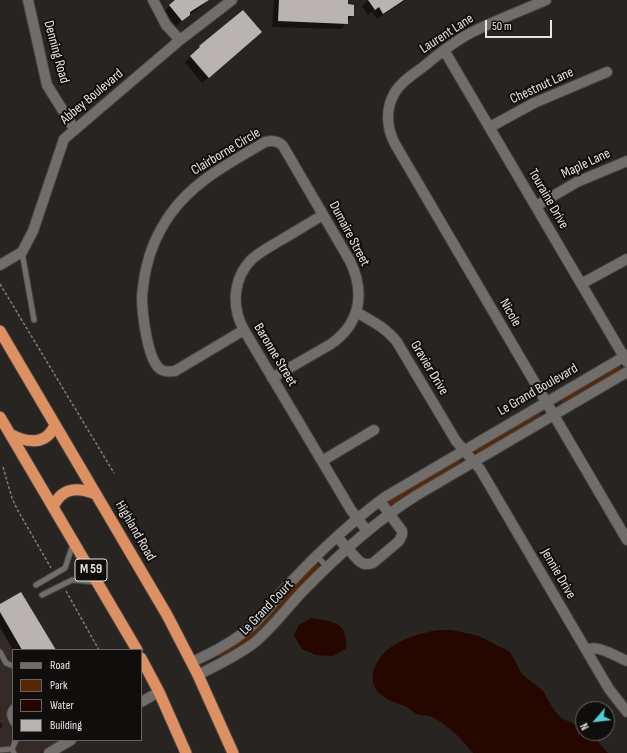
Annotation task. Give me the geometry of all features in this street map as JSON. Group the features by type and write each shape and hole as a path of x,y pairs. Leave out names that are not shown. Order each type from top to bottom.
{"highway":[{"name":"Highland Road","path":"0,331 167,615 192,662 233,753"},
{"name":"M 59","path":"0,417 136,649"},
{"path":"10,434 19,439 39,440 49,435 55,425"},
{"path":"53,507 63,493 69,491 82,490 96,494"},
{"path":"142,660 159,692 186,753"}],"street":[{"name":"Denning Road","path":"28,0 47,85 75,130"},
{"path":"153,0 166,25 180,40"},
{"name":"Abbey Boulevard","path":"22,252 32,231 64,139 180,40 232,0"},
{"name":"Laurent Lane","path":"394,94 403,83 444,50 463,37 546,0"},
{"name":"Touraine Drive","path":"444,50 626,358"},
{"name":"Chestnut Lane","path":"490,128 534,103 608,72"},
{"name":"Nicole","path":"394,94 388,111 388,119 393,141 627,540"},
{"name":"Clairborne Circle","path":"244,330 177,369 170,372 161,370 155,362 144,326 142,296 146,267 162,226 191,190 211,174 265,142 272,141 279,143"},
{"name":"Dumaire Street","path":"272,378 336,340 348,328 356,312 359,298 357,277 350,261 279,143"},
{"name":"Maple Lane","path":"536,206 577,182 627,161"},
{"name":"Baronne Street","path":"323,215 258,254 245,268 238,283 235,295 236,312 244,330 322,461 357,519 368,531"},
{"path":"0,265 22,252"},
{"path":"581,284 627,259"},
{"name":"Gravier Drive","path":"356,312 382,326 393,337 456,441 464,450"},
{"name":"Le Grand Boulevard","path":"464,450 546,402 626,358"},
{"path":"474,462 627,372"},
{"path":"322,461 374,430"},
{"name":"Jennie Drive","path":"464,450 480,469 609,689 627,712"},
{"name":"Le Grand Court","path":"192,662 224,645 249,628 317,556 357,519 380,501 464,450"},
{"name":"Le Grand Court","path":"198,675 239,654 254,644 327,567 389,513 474,462"},
{"path":"337,537 359,561 364,564 373,562 398,543 402,537 402,531 380,501"},
{"path":"586,650 596,648 627,661"},
{"path":"142,701 159,692"},
{"path":"49,753 69,741"}],"lane":[{"path":"22,252 34,320"},
{"path":"36,585 65,568 74,541"},
{"path":"317,556 327,567"},
{"path":"42,595 72,580 98,582"},
{"path":"0,652 6,663 12,666"},
{"path":"12,708 9,711 9,716 12,721"},
{"path":"0,750 13,751 16,741"}],"path":[{"path":"0,284 114,473"},
{"path":"3,467 12,498 17,509 52,569"},
{"path":"66,591 98,649"}],"shaded area":[{"path":"0,626 13,649 12,649 12,741 59,741 39,753 0,753"}],"green space":[{"path":"617,365 621,370 563,404 561,399"},
{"path":"537,412 541,417 479,454 476,453 475,449"},
{"path":"457,459 461,464 394,505 389,504 389,501"},
{"path":"314,564 318,564 320,568 251,641 221,659 218,654 274,606"}],"water":[{"path":"311,618 338,624 344,633 346,649 333,656 316,655 302,649 294,635 299,625"},
{"path":"439,630 452,630 479,636 510,652 522,674 543,691 554,710 561,718 575,724 575,741 597,741 608,753 473,753 459,737 431,716 418,715 407,707 386,698 380,694 373,683 373,671 376,665 385,652 391,647 399,642 423,633"}],"building":[{"path":"175,0 209,0 190,12 190,15 182,21 169,5"},
{"path":"279,0 348,0 348,4 354,5 354,16 348,16 348,24 278,21"},
{"path":"368,0 404,0 383,14 379,7 375,10"},
{"path":"243,10 262,32 209,78 190,56 200,47 199,46"},
{"path":"21,592 55,649 21,649 0,612 0,604"}]}
